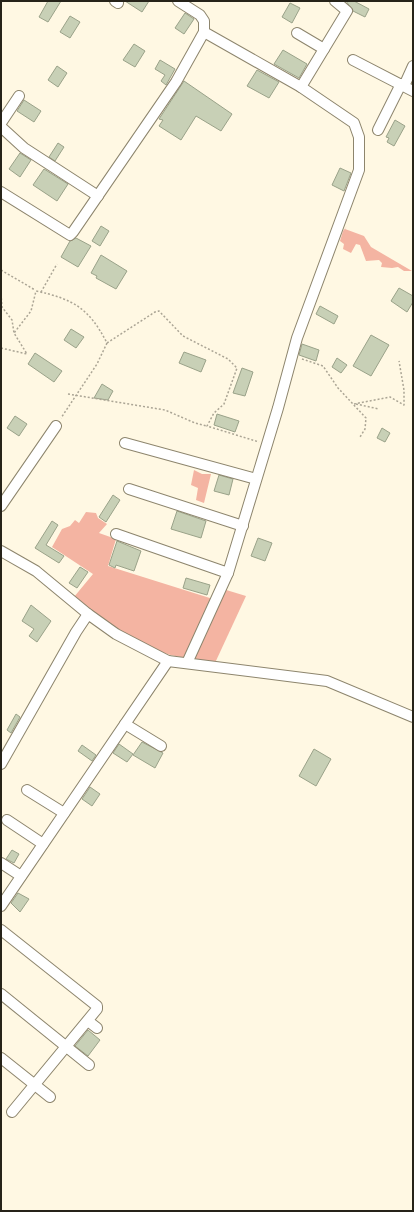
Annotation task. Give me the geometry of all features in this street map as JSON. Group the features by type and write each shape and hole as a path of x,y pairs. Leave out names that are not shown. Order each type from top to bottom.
{"street":[{"path":"1,192 70,235 176,82 204,32 204,21 200,15 178,1"},
{"path":"301,88 347,11 338,2"},
{"path":"187,663 228,573 300,330 359,170 359,137 357,126 301,88 204,32"},
{"path":"297,33 324,49"},
{"path":"353,60 406,87"},
{"path":"378,130 406,87 413,66"},
{"path":"1,123 19,96"},
{"path":"1,127 24,148 98,196"},
{"path":"1,506 56,426"},
{"path":"125,443 256,479"},
{"path":"129,489 243,526"},
{"path":"116,534 228,573"},
{"path":"1,551 36,571 88,614 132,644 168,661 327,681 413,717"},
{"path":"1,764 76,632 88,614"},
{"path":"1,906 168,661"},
{"path":"125,724 161,746"},
{"path":"27,790 64,813"},
{"path":"7,820 43,844"},
{"path":"1,863 21,876"},
{"path":"1,930 97,1006 97,1009 88,1021 12,1112"},
{"path":"1,994 89,1065"},
{"path":"88,1021 97,1028"},
{"path":"1,1058 50,1096"}],"path":[{"path":"41,292 57,264"},
{"path":"1,270 36,291 59,295 82,309 99,327 108,343"},
{"path":"14,333 31,311 36,291"},
{"path":"1,294 2,307 12,320 14,333 27,354 1,348"},
{"path":"56,426 77,396 108,343 155,312 160,311 183,336 228,359 237,368 224,404 214,412 208,426"},
{"path":"292,355 323,366 366,418 365,429 360,436"},
{"path":"354,404 390,397 404,405 404,390 399,361"},
{"path":"68,394 165,410 195,424 208,426 267,444"},
{"path":"354,404 379,409"}],"shaded area":[{"path":"347,226 345,229 364,236 371,247 412,271 404,271 398,267 381,267 382,263 379,260 366,261 360,245 356,244 351,253 343,249 344,244 340,241 343,231"},
{"path":"194,470 202,474 211,474 204,503 196,500 198,488 191,485"},
{"path":"86,512 96,513 98,518 107,524 99,533 116,539 108,566 213,599 186,658 170,655 140,643 99,617 74,597 93,574 52,547 62,529 70,526 75,520 79,523"},
{"path":"223,589 246,596 215,663 192,660"}],"building":[{"path":"48,1 61,1 48,22 39,17"},
{"path":"125,1 149,1 142,12"},
{"path":"346,1 354,1 369,9 365,17 353,11"},
{"path":"290,3 300,8 292,23 282,17"},
{"path":"185,13 194,19 184,34 175,28"},
{"path":"70,16 80,22 70,38 60,32"},
{"path":"134,44 145,51 135,67 123,60"},
{"path":"283,50 307,64 299,78 274,64"},
{"path":"160,60 175,69 166,85 161,81 165,75 155,69"},
{"path":"57,66 67,73 58,87 48,80"},
{"path":"257,70 279,82 269,98 247,86"},
{"path":"184,81 232,114 221,131 196,116 181,140 159,126 163,120 159,119"},
{"path":"24,100 41,111 34,122 17,111"},
{"path":"395,120 405,126 394,146 387,142 389,138 386,137"},
{"path":"58,143 64,147 55,161 49,157"},
{"path":"20,153 31,160 20,177 9,169"},
{"path":"340,168 351,173 344,191 332,185"},
{"path":"44,169 68,184 57,201 33,185"},
{"path":"101,226 109,231 100,246 92,241"},
{"path":"76,238 91,246 78,267 61,257 70,241"},
{"path":"101,255 127,271 116,289 96,278 97,276 91,273"},
{"path":"399,288 413,296 413,302 407,312 391,301"},
{"path":"320,306 338,316 334,324 316,314"},
{"path":"71,329 84,337 76,348 64,340"},
{"path":"371,335 389,345 371,376 353,366"},
{"path":"302,344 319,350 316,361 299,355"},
{"path":"184,352 206,360 201,372 179,363"},
{"path":"35,353 62,371 54,382 28,364"},
{"path":"337,358 347,365 341,373 332,367"},
{"path":"242,368 253,372 245,396 233,393"},
{"path":"102,384 113,391 108,400 94,398"},
{"path":"217,414 239,421 235,432 214,425"},
{"path":"15,416 27,424 19,436 7,428"},
{"path":"382,428 390,433 385,442 377,438"},
{"path":"219,475 233,479 229,495 214,491"},
{"path":"113,495 120,500 106,522 99,517"},
{"path":"177,511 206,521 201,538 171,529"},
{"path":"52,521 58,525 46,545 64,556 59,563 35,548"},
{"path":"258,538 272,543 265,561 251,556"},
{"path":"117,541 141,551 134,571 116,565 115,568 109,565"},
{"path":"80,567 88,572 77,588 69,583"},
{"path":"186,578 210,585 207,595 183,588"},
{"path":"31,605 51,621 37,642 29,636 34,629 22,621"},
{"path":"16,714 20,717 11,733 7,730"},
{"path":"142,742 163,753 155,768 133,755"},
{"path":"119,744 133,754 127,762 113,753"},
{"path":"82,745 96,755 92,761 78,751"},
{"path":"314,749 331,759 316,786 299,776"},
{"path":"90,787 100,794 92,806 82,799"},
{"path":"12,850 19,854 14,863 6,859"},
{"path":"18,893 29,899 20,912 11,903"},
{"path":"88,1030 100,1040 88,1056 75,1046"}]}
